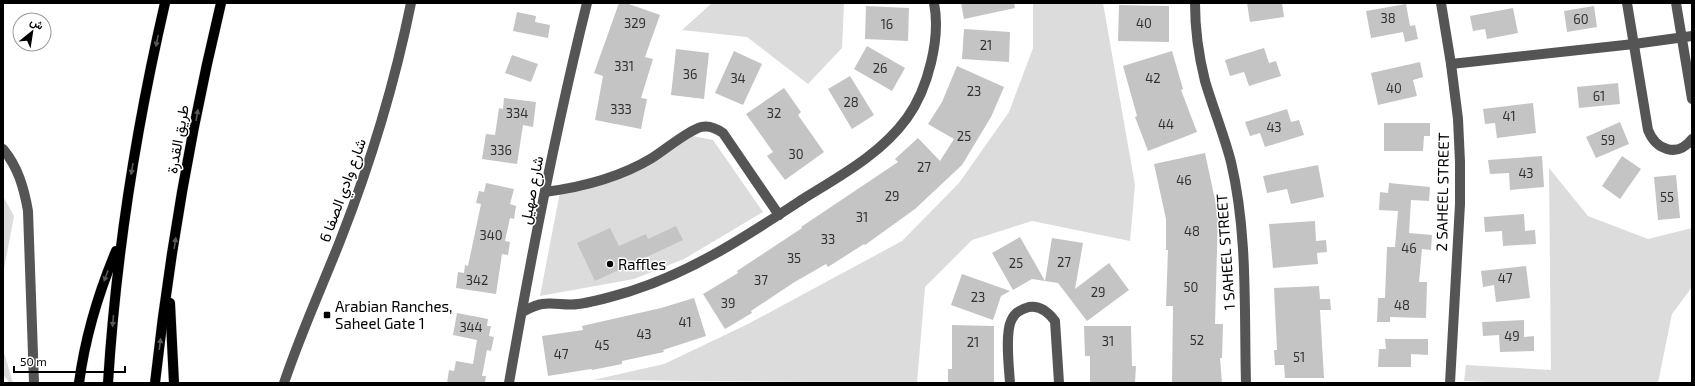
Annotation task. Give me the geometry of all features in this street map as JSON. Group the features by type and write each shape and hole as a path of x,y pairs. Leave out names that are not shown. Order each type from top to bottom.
{"main road":[{"path":"108,383 115,296 129,185 145,97 165,3"},
{"name":"طريق القدرة","path":"155,383 169,282 198,108 221,3"},
{"path":"79,383 85,348 94,313 100,293 121,240"},
{"name":"طريق القدرة","path":"169,282 174,383"}],"street":[{"name":"شارع وادي الصفا 6","path":"284,383 370,159 386,111 399,62 411,3"},
{"name":"شارع صهيل","path":"509,383 545,192 574,52 586,3"},
{"path":"522,312 542,304 577,305 631,291 688,269 734,244 868,157 891,138 908,117 921,93 930,69 935,39 934,3"},
{"name":"1 SAHEEL STREET","path":"1195,3 1199,49 1205,80 1231,162 1237,196 1242,252 1246,383"},
{"name":"2 SAHEEL STREET","path":"1441,3 1458,119 1460,162 1460,204 1450,383"},
{"path":"1627,3 1648,130 1658,145 1666,149 1671,150 1684,147 1692,139"},
{"path":"1676,3 1692,99"},
{"path":"1451,64 1634,44 1682,36 1692,36"},
{"path":"545,192 589,184 611,177 652,158 696,129 708,126 716,128 723,133 780,215"},
{"path":"3,149 18,173 25,192 28,211 34,383"},
{"path":"1010,383 1010,321 1023,308 1032,306 1045,311 1055,321 1059,383"}],"shaded area":[{"path":"712,3 844,3 842,48 808,84 747,37 682,30"},
{"path":"1033,3 1103,3 1135,185 1130,241 1032,221 972,240 925,287 917,383 593,380 664,364 746,325 902,241 959,183 1009,112 1033,48"},
{"path":"693,136 713,140 763,212 684,259 634,279 540,296 560,192 592,187"},
{"path":"1549,168 1588,216 1648,239 1692,228 1692,287 1672,314 1658,383 1517,383 1464,381 1466,365 1551,370"},
{"path":"3,196 14,216 3,274"},
{"path":"3,349 13,383 10,383 3,375"}],"building":[{"path":"619,3 626,3 660,15 645,57 653,59 641,98 647,99 641,129 595,120 603,76 594,73"},
{"path":"961,3 1014,3 1015,8 964,19"},
{"path":"1247,3 1282,3 1284,17 1250,22"},
{"path":"1406,4 1410,26 1415,25 1418,39 1405,42 1403,32 1371,38 1366,11"},
{"path":"1119,5 1169,6 1169,42 1118,41"},
{"path":"866,6 909,8 908,41 865,39"},
{"path":"1594,6 1597,27 1567,32 1564,11"},
{"path":"1513,8 1518,33 1487,39 1485,29 1473,31 1470,16"},
{"path":"517,12 536,16 535,22 550,25 548,38 513,31"},
{"path":"964,29 1010,32 1009,62 962,59"},
{"path":"867,46 905,68 892,91 854,69"},
{"path":"1264,48 1269,63 1276,61 1281,76 1249,86 1244,72 1230,76 1225,60"},
{"path":"676,49 709,53 704,99 671,95"},
{"path":"734,51 762,64 743,105 715,93"},
{"path":"1172,51 1183,89 1181,90 1197,132 1148,151 1135,117 1137,116 1123,66"},
{"path":"512,55 538,64 531,82 505,73"},
{"path":"1420,62 1423,77 1413,80 1417,96 1378,105 1371,73"},
{"path":"957,66 1004,87 991,117 962,165 915,209 865,245 864,244 828,267 826,264 793,283 751,311 752,313 725,329 703,294 738,273 737,271 898,162 895,159 918,138 940,161 954,139 928,124 942,102"},
{"path":"850,76 874,115 852,129 828,89"},
{"path":"1618,83 1620,104 1579,108 1577,87"},
{"path":"784,88 801,112 798,115 824,152 785,180 767,156 773,152 746,114"},
{"path":"504,98 536,102 533,127 523,125 517,164 482,159 486,134 495,135 499,108 503,109"},
{"path":"1533,103 1536,133 1497,138 1495,123 1485,124 1483,109"},
{"path":"1287,109 1291,122 1299,120 1304,135 1265,147 1260,133 1250,136 1245,122"},
{"path":"1620,122 1629,144 1596,158 1586,137"},
{"path":"1384,123 1430,123 1430,136 1424,136 1423,151 1384,151"},
{"path":"1205,153 1218,214 1215,324 1223,324 1222,358 1220,358 1222,383 1172,383 1173,306 1166,306 1168,250 1166,250 1166,219 1154,164"},
{"path":"1542,156 1544,187 1510,190 1509,173 1490,174 1488,160"},
{"path":"1622,156 1641,169 1620,199 1602,186"},
{"path":"1318,165 1324,197 1291,204 1287,189 1267,193 1263,176"},
{"path":"1676,175 1680,218 1658,220 1654,177"},
{"path":"486,183 514,189 510,204 516,206 514,219 510,218 505,241 510,242 508,255 502,254 496,294 456,288 458,272 464,273 465,265 468,266 481,204 476,203 479,191 484,192"},
{"path":"1389,183 1430,187 1429,201 1411,200 1409,233 1432,235 1431,250 1422,249 1419,282 1427,282 1426,318 1390,317 1390,322 1377,322 1378,298 1385,298 1387,247 1395,247 1398,211 1379,210 1380,192 1388,193"},
{"path":"1524,214 1525,231 1535,230 1536,244 1503,246 1502,231 1485,232 1484,217"},
{"path":"1315,221 1316,241 1326,240 1327,252 1317,253 1318,264 1273,268 1269,224"},
{"name":"Raffles","path":"676,226 683,240 595,281 577,243 610,228 619,246 646,234 648,239"},
{"path":"1020,237 1045,281 1032,279 1013,290 992,253"},
{"path":"1052,238 1083,243 1075,289 1109,263 1129,290 1087,321 1058,283 1045,281"},
{"path":"1526,266 1530,298 1496,302 1494,285 1483,287 1481,271"},
{"path":"962,274 1010,291 1001,296 993,320 951,305"},
{"path":"1319,286 1320,299 1330,299 1331,310 1320,310 1324,378 1285,378 1284,365 1275,365 1274,350 1277,350 1274,288"},
{"path":"694,298 706,336 663,350 664,352 622,361 622,364 548,376 542,336 583,330 582,326 661,308"},
{"path":"457,313 488,319 487,326 491,326 489,336 494,337 491,351 487,350 482,376 486,376 485,383 447,383 449,370 454,371 456,361 473,364 477,340 453,335"},
{"path":"1524,320 1524,337 1534,336 1534,351 1500,352 1499,335 1483,336 1482,322"},
{"path":"952,325 994,326 994,383 948,383 948,369 952,369"},
{"path":"1084,326 1131,326 1132,366 1136,366 1135,383 1090,383 1090,356 1085,356"},
{"path":"1385,339 1428,339 1428,355 1411,354 1411,367 1378,367 1379,349 1386,349"}],"place":[{"name":"Raffles","path":"610,264"},
{"name":"Arabian Ranches, Saheel Gate 1","path":"327,315"}]}
